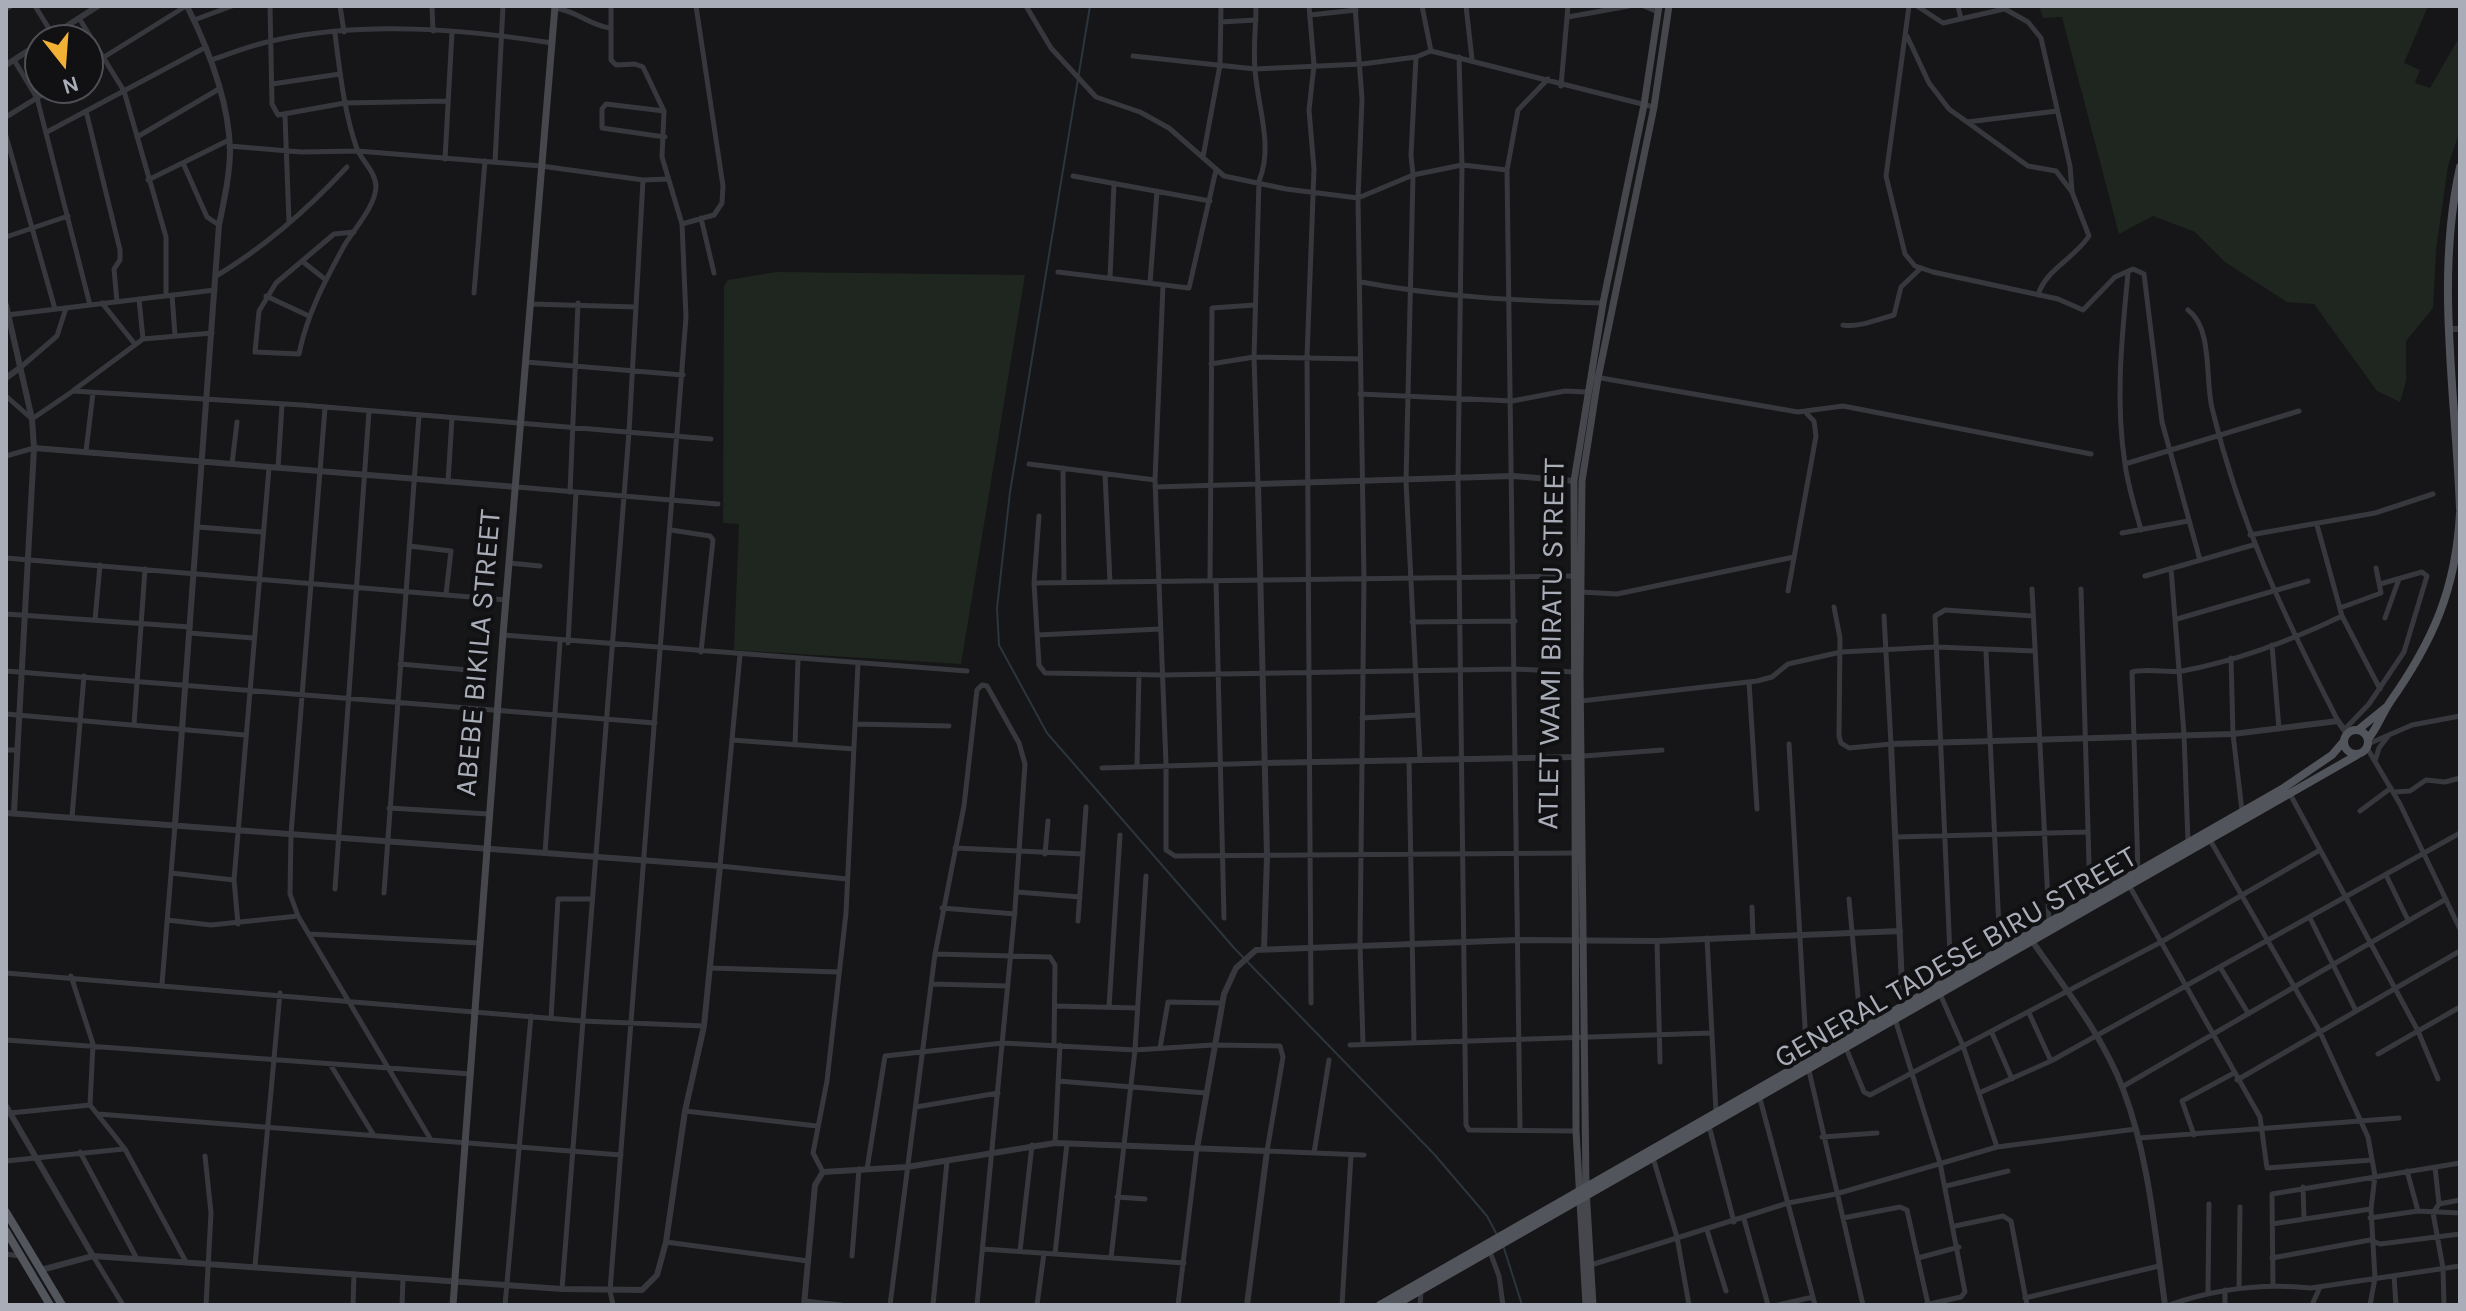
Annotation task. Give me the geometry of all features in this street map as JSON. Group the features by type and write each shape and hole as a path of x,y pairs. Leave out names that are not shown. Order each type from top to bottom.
{"main road":[{"name":"ATLET WAMI BIRATU STREET","path":"1582,1196 1585,1037 1574,853 1572,757 1581,592 1574,481 1587,392 1594,377 1654,107 1669,6"},
{"name":"ABEBE BIKILA STREET","path":"453,1305 477,1011 486,849 555,7"},
{"name":"ATLET WAMI BIRATU STREET","path":"1582,1196 1576,1131 1576,1037 1584,853 1584,756 1577,672 1582,481 1603,303 1644,105 1658,9"},
{"path":"2358,730 2368,744 2388,705 2421,658 2436,626 2455,566 2460,511 2448,318 2448,257 2460,167"},
{"path":"2357,755 2349,752 2345,735 2358,730 2388,705"},
{"name":"GENERAL TADESE BIRU STREET","path":"2051,926 2090,899 2210,840 2320,765 2345,735"},
{"name":"GENERAL TADESE BIRU STREET","path":"1808,1066 1861,1030 1940,994 2051,926 2130,887 2139,876 2188,843 2290,794 2357,755 2368,744"},
{"name":"GENERAL TADESE BIRU STREET","path":"1582,1196 1708,1122 1846,1048 1895,1019 1951,978 2030,938"},
{"name":"GENERAL TADESE BIRU STREET","path":"1582,1196 1653,1158 1708,1122 1716,1113 1759,1094"},
{"path":"1380,1305 1421,1286 1582,1196"},
{"path":"1582,1196 1593,1305"},
{"path":"1582,1196 1586,1305"},
{"path":"6,1212 62,1305"},
{"path":"6,1231 50,1305"},
{"path":"1395,1305 1421,1286"}],"street":[{"path":"6,9 11,6"},
{"path":"35,6 46,24"},
{"path":"70,24 98,6"},
{"path":"105,56 186,6 211,60 229,143 219,225 162,984"},
{"path":"194,20 232,6"},
{"path":"270,6 274,112 285,116 345,103 448,101"},
{"path":"340,6 344,32"},
{"path":"432,6 433,31"},
{"path":"495,162 503,6"},
{"path":"611,6 613,63 643,67 664,111 662,157 682,224 686,317 610,1291 613,1305"},
{"path":"682,224 719,210 723,186 696,6"},
{"path":"1026,6 1051,48 1089,90 1105,103 1140,112 1169,128 1224,176 1311,193 1358,198 1413,175 1462,165 1507,170"},
{"path":"1203,157 1220,65 1221,6"},
{"path":"1256,6 1255,69 1265,141 1264,170 1259,181 1254,357 1267,856 1260,949"},
{"path":"1309,6 1314,65 1309,110 1314,169 1306,483 1312,762 1311,1003"},
{"path":"1422,6 1431,51"},
{"path":"1466,6 1472,59"},
{"path":"1561,86 1568,6"},
{"path":"1568,17 1629,6"},
{"path":"1644,6 1658,9"},
{"path":"1909,6 1886,176 1909,262 1921,268 2058,299 2083,310 2115,277 2140,271 2147,284 2152,361 2168,452 2200,560"},
{"path":"1917,6 1943,23 2005,7 2028,22 2041,38 2072,192 2089,236 2068,261 2043,279 2038,295"},
{"path":"1958,6 1961,19"},
{"path":"555,7 580,13 593,25 610,28"},
{"path":"1310,15 1356,8 1362,64 1358,198 1364,579 1360,945 1363,1044"},
{"path":"79,18 124,91 166,237 175,335"},
{"path":"1221,22 1256,20"},
{"path":"211,60 272,40 344,32 452,32 552,43"},
{"path":"445,159 452,32"},
{"path":"335,34 345,103 358,151 376,184 354,232 309,316 299,354 255,352 259,311 266,296 334,234 354,232"},
{"path":"1906,34 1936,96 2028,166 2056,171 2072,192"},
{"path":"47,132 206,47"},
{"path":"1133,56 1255,69 1362,64 1416,57 1431,51 1654,107"},
{"path":"6,65 24,53"},
{"path":"1416,57 1411,155 1406,482 1420,760"},
{"path":"1459,57 1462,165 1458,479 1467,1128 1576,1131"},
{"path":"14,60 24,77"},
{"path":"272,84 340,74"},
{"path":"1520,1128 1507,170 1518,110 1548,79"},
{"path":"137,137 219,89"},
{"path":"6,117 27,104"},
{"path":"39,104 90,305"},
{"path":"664,111 606,104 602,109 602,128 665,137"},
{"path":"86,111 121,255 114,269 117,302"},
{"path":"1967,122 2057,111"},
{"path":"285,116 289,222"},
{"path":"6,136 55,309"},
{"path":"148,180 229,143 287,151 358,151 541,166 643,180 668,179"},
{"path":"474,293 485,161"},
{"path":"183,163 207,217 219,225"},
{"path":"216,276 250,256 347,167"},
{"path":"1058,272 1186,289 1192,284 1216,170"},
{"path":"1073,176 1210,201"},
{"path":"562,1289 570,1151 629,432 643,180"},
{"path":"1110,278 1114,183"},
{"path":"1150,283 1157,191"},
{"path":"6,237 68,216"},
{"path":"701,218 714,273"},
{"path":"302,261 326,280"},
{"path":"1843,325 1860,326 1873,318 1894,315 1901,287 1921,268"},
{"path":"2128,272 2119,364 2125,464 2141,530"},
{"path":"1361,282 1409,291 1511,301 1603,303"},
{"path":"1163,285 1155,484 1166,764 1166,850 1175,856 1584,853"},
{"path":"7,315 215,290"},
{"path":"266,296 309,316"},
{"path":"139,299 143,339"},
{"path":"102,303 134,343"},
{"path":"568,643 578,303"},
{"path":"531,304 636,307"},
{"path":"6,305 32,419 34,448 29,559 19,671 17,750 10,813 720,866 847,879"},
{"path":"1224,918 1210,486 1213,307 1255,305"},
{"path":"6,378 57,336 66,308"},
{"path":"2188,310 2200,326 2211,406 2253,545 2345,735 2404,652 2427,576 2422,572 2380,584"},
{"path":"2448,318 2460,318"},
{"path":"2449,329 2460,329"},
{"path":"32,419 134,343 143,339 212,333"},
{"path":"1211,364 1254,357 1359,359"},
{"path":"526,362 683,375"},
{"path":"1594,377 1806,413 1843,406 2091,454"},
{"path":"73,391 711,439"},
{"path":"1360,394 1512,401 1565,391 1587,392"},
{"path":"86,451 93,393"},
{"path":"6,396 32,419"},
{"path":"278,468 282,405"},
{"path":"325,408 291,834 290,894 298,916 431,1140"},
{"path":"335,889 369,411"},
{"path":"2125,464 2299,411"},
{"path":"1788,591 1816,436 1814,421 1806,413"},
{"path":"384,893 419,415"},
{"path":"448,482 452,418"},
{"path":"232,464 237,422"},
{"path":"6,456 34,448 86,451 718,504"},
{"path":"1029,464 1155,484 1210,486 1406,482 1513,476 1574,481"},
{"path":"238,924 234,880 237,830 269,468"},
{"path":"1063,468 1064,583"},
{"path":"1105,474 1110,582"},
{"path":"2250,535 2375,513 2433,494"},
{"path":"1039,516 1034,583 1039,665 1045,673 1162,675 1515,669 1577,672"},
{"path":"2122,533 2188,521"},
{"path":"2317,525 2342,616 2380,689"},
{"path":"198,527 262,532"},
{"path":"671,530 710,536 713,540 701,652"},
{"path":"2145,576 2253,545"},
{"path":"409,546 451,551 446,594"},
{"path":"1581,592 1617,594 1794,557"},
{"path":"6,558 506,600"},
{"path":"509,563 540,566"},
{"path":"95,620 100,565"},
{"path":"2171,568 2177,619 2188,843"},
{"path":"2340,608 2381,593 2376,568"},
{"path":"134,725 145,569"},
{"path":"1034,583 1578,576"},
{"path":"2385,618 2399,579"},
{"path":"2177,619 2308,581"},
{"path":"2032,589 2051,926"},
{"path":"2081,589 2090,899"},
{"path":"1834,607 1841,652 1841,743 1849,748 1940,742 2233,734 2338,721"},
{"path":"1951,978 1935,616 1945,610 2033,616"},
{"path":"6,614 141,624 253,638"},
{"path":"1884,616 1904,1010"},
{"path":"2139,876 2132,672 2180,671 2231,658 2296,638 2342,616"},
{"path":"1412,622 1515,621"},
{"path":"1037,635 1160,629"},
{"path":"503,635 568,643 967,671"},
{"path":"545,853 560,642"},
{"path":"2272,645 2279,729"},
{"path":"1581,701 1749,682 1772,677 1795,662 1841,652 1936,647 1986,652 2035,651"},
{"path":"1986,652 2000,951"},
{"path":"41,1270 93,1256 562,1289 642,1290 650,1284 657,1275 666,1242 685,1111 704,1026 740,655"},
{"path":"2231,658 2233,734 2243,816"},
{"path":"795,745 798,659"},
{"path":"822,1170 813,1153 827,1081 839,972 858,663"},
{"path":"400,664 468,670"},
{"path":"6,671 302,692 655,723"},
{"path":"1137,765 1139,674"},
{"path":"72,817 84,676"},
{"path":"1749,682 1757,809"},
{"path":"890,1305 935,954 955,848 977,690 982,685 987,686 1024,753 1017,892 977,1305"},
{"path":"6,714 245,735"},
{"path":"1362,718 1418,715"},
{"path":"2460,716 2433,718 2368,744 2460,929"},
{"path":"855,724 949,726"},
{"path":"2375,762 2379,748 2390,735"},
{"path":"732,740 854,749"},
{"path":"1789,744 1808,1066 1863,1305"},
{"path":"6,750 17,750"},
{"path":"1102,768 1166,764 1572,757 1662,750"},
{"path":"1409,760 1414,1042"},
{"path":"2392,790 2403,794 2426,780 2445,782 2460,778"},
{"path":"2360,811 2392,790"},
{"path":"2290,794 2418,1031 2438,1079"},
{"path":"1078,921 1086,807"},
{"path":"389,808 489,814"},
{"path":"1045,854 1048,821"},
{"path":"1896,837 2088,832"},
{"path":"1979,1093 2096,1037 2460,833"},
{"path":"1109,1007 1120,835"},
{"path":"2210,840 2319,1030 2362,1123 2375,1174 2370,1218 2375,1278 2370,1305"},
{"path":"955,848 1083,854"},
{"path":"1846,1048 1867,1095 2069,992 2320,850"},
{"path":"171,873 234,880"},
{"path":"2386,875 2408,920"},
{"path":"1111,1258 1135,1050 1146,876"},
{"path":"2130,887 2260,1117 2267,1168 2372,1159"},
{"path":"1017,892 1080,897"},
{"path":"551,1018 558,899 592,899"},
{"path":"1849,899 1861,1030"},
{"path":"2122,1087 2446,899"},
{"path":"1752,907 1753,937"},
{"path":"942,908 1015,914"},
{"path":"167,920 211,925 298,916"},
{"path":"2310,918 2355,1009"},
{"path":"1178,1305 1197,1148 1222,1003 1236,968 1260,949 1518,940 1657,941 1900,931"},
{"path":"309,934 479,943"},
{"path":"1707,938 1716,1113"},
{"path":"2030,938 2069,992 2122,1087 2139,1138 2167,1305 2209,1291 2321,1286 2460,1266"},
{"path":"1657,941 1660,1062"},
{"path":"2194,1135 2182,1101 2235,1076 2460,951"},
{"path":"935,954 1011,959 1050,957 1053,961 1058,1081 1055,1143"},
{"path":"2220,967 2248,1013"},
{"path":"710,968 839,972"},
{"path":"6,973 280,993 582,1021 704,1026"},
{"path":"71,976 93,1044 90,1105 125,1149 186,1262"},
{"path":"933,984 1008,986"},
{"path":"255,1266 280,993"},
{"path":"1940,994 1963,1046 1997,1147"},
{"path":"1160,1048 1168,1002 1222,1003"},
{"path":"1055,1006 1137,1008"},
{"path":"2378,1054 2460,1007"},
{"path":"2029,1013 2051,1061"},
{"path":"505,1305 531,1016"},
{"path":"1843,1218 1904,1207 1909,1213 1926,1305 1964,1295 1959,1247 1946,1186 1895,1019"},
{"path":"1350,1045 1711,1033"},
{"path":"1992,1033 2012,1079"},
{"path":"6,1040 472,1074"},
{"path":"852,1256 882,1061 889,1053 1003,1043 1135,1050 1272,1045 1280,1046 1283,1051 1247,1305"},
{"path":"1314,1153 1329,1060"},
{"path":"330,1063 374,1135"},
{"path":"1058,1081 1206,1093"},
{"path":"915,1108 998,1093"},
{"path":"1759,1094 1815,1305"},
{"path":"90,1105 8,1110 123,1305"},
{"path":"685,1111 817,1126"},
{"path":"98,1114 621,1155"},
{"path":"2139,1138 2262,1131 2399,1118"},
{"path":"1708,1122 1734,1222"},
{"path":"1591,1265 1788,1203 1836,1194 1997,1147 2136,1129"},
{"path":"1822,1137 1877,1133"},
{"path":"822,1170 907,1167 1032,1145 1067,1142 1364,1155"},
{"path":"1055,1254 1067,1142"},
{"path":"1020,1251 1032,1145"},
{"path":"6,1161 125,1149"},
{"path":"80,1152 136,1257"},
{"path":"1342,1305 1351,1155"},
{"path":"205,1156 211,1213 206,1305"},
{"path":"1653,1158 1677,1237 1689,1305"},
{"path":"933,1305 947,1161"},
{"path":"2273,1286 2272,1194 2375,1174 2460,1163"},
{"path":"2435,1167 2439,1204 2433,1213 2443,1268 2444,1305"},
{"path":"822,1170 815,1185 805,1303 841,1305"},
{"path":"1946,1186 2008,1171"},
{"path":"2407,1171 2418,1211"},
{"path":"2303,1187 2304,1219"},
{"path":"1117,1197 1145,1199"},
{"path":"2439,1204 2460,1200"},
{"path":"2209,1204 2209,1291"},
{"path":"2239,1288 2240,1207"},
{"path":"2272,1224 2371,1209"},
{"path":"2370,1218 2418,1211 2460,1213"},
{"path":"1955,1226 2003,1216 2011,1221 2026,1302 2159,1266"},
{"path":"1744,1219 1768,1305"},
{"path":"1707,1230 1726,1291"},
{"path":"2272,1258 2370,1240 2380,1244 2460,1234"},
{"path":"666,1242 808,1261"},
{"path":"1492,1247 1504,1303"},
{"path":"1918,1258 1959,1247"},
{"path":"983,1249 1184,1263"},
{"path":"1037,1305 1044,1253"},
{"path":"6,1254 21,1256"},
{"path":"353,1305 354,1273"},
{"path":"2394,1276 2396,1305"},
{"path":"402,1305 403,1278"},
{"path":"1420,1305 1421,1286"},
{"path":"2312,1305 2321,1286"},
{"path":"2225,1290 2225,1305"},
{"path":"1778,1305 1813,1297"}],"shaded area":[{"path":"2039,6 2428,6 2404,63 2420,70 2415,83 2430,88 2460,36 2460,130 2448,166 2436,250 2433,308 2406,341 2406,381 2400,402 2377,391 2314,304 2287,302 2225,262 2195,232 2153,216 2119,234 2062,17 2043,18"},
{"path":"776,272 1025,275 961,664 734,650 739,524 723,523 724,286 728,280"}],"waterway":[{"path":"1090,6 1010,492 997,608 999,645 1047,733 1235,949 1434,1154 1487,1216 1496,1233"},
{"path":"1503,1245 1522,1305"}]}
